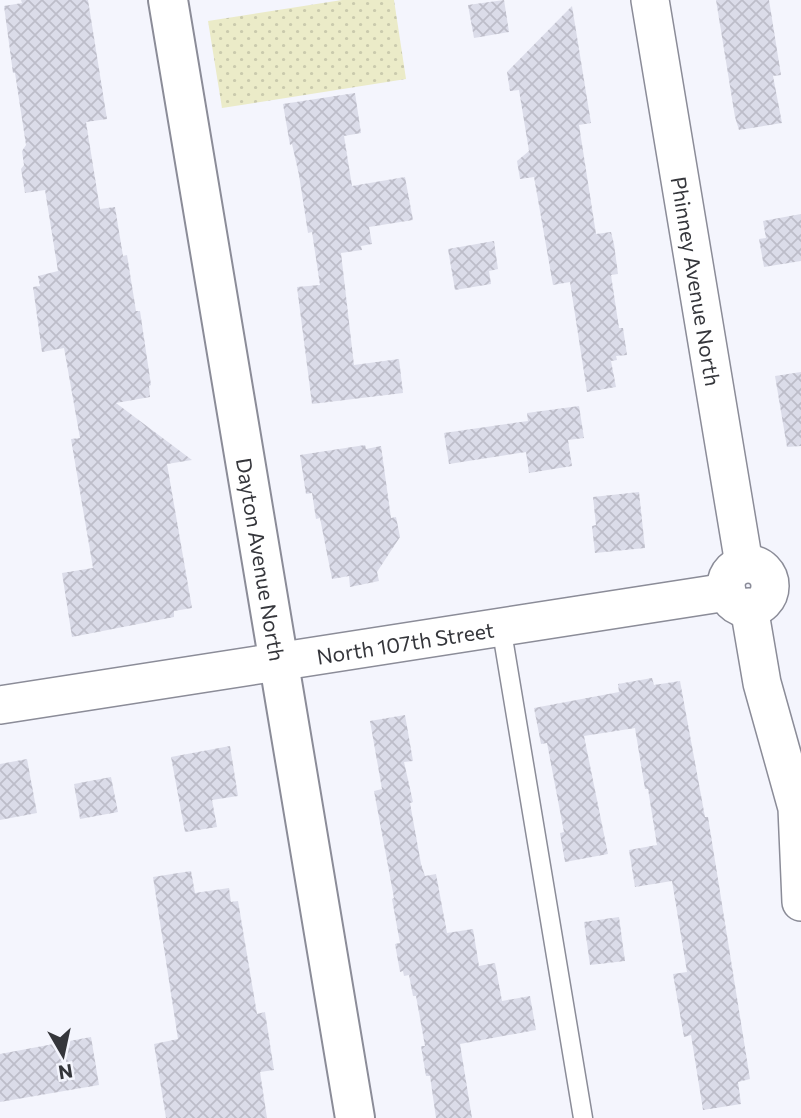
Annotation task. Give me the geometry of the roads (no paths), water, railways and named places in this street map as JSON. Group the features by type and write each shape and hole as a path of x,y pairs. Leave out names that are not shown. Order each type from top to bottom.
{"street":[{"name":"Dayton Avenue North","path":"168,0 355,1118"},
{"name":"Phinney Avenue North","path":"650,0 758,587 762,683 797,808 801,902"},
{"name":"North 107th Street","path":"0,705 758,587"}],"lane":[{"path":"501,626 583,1118"}]}
